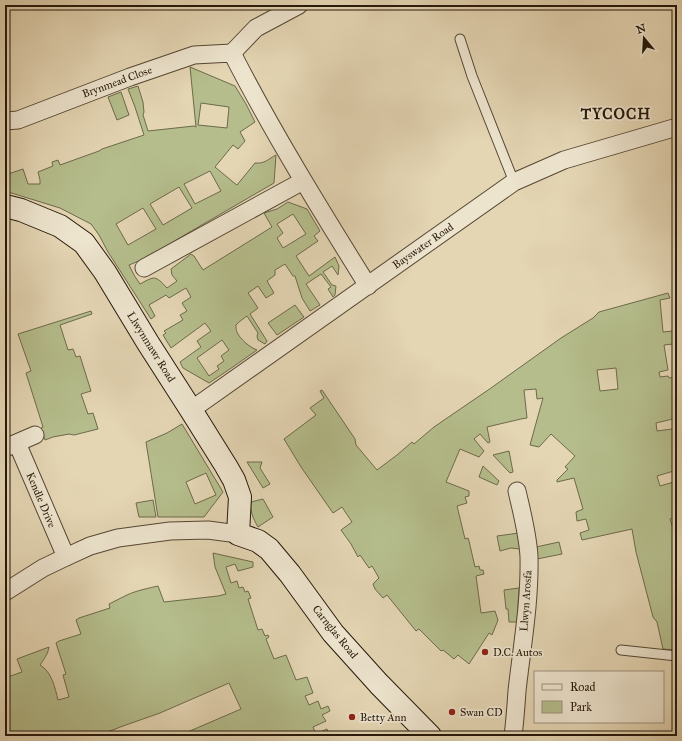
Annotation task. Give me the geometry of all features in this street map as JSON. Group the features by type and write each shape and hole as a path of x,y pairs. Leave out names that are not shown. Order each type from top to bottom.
{"street":[{"path":"299,5 256,28 232,53 303,180 368,286"},
{"name":"Brynmead Close","path":"5,121 18,120 130,77 194,55 232,53"},
{"name":"Bayswater Road","path":"191,410 514,182 564,160 677,127"},
{"path":"144,268 303,180"},
{"name":"Llwynmawr Road","path":"5,206 21,210 60,226 84,242 105,272 234,480 240,497 238,534"},
{"name":"Kendle Drive","path":"35,435 11,445 66,557"},
{"name":"Llwyn Arosfa","path":"514,736 517,692 526,626 529,579 527,536 517,492"},
{"path":"5,592 42,568 90,546 118,538 170,531 208,530 238,534"},
{"name":"Carnglas Road","path":"238,534 258,541 270,549 333,633 379,684 430,736"}],"lane":[{"path":"460,39 472,76 514,182"},
{"path":"621,650 677,656"}],"green space":[{"path":"190,67 235,86 255,122 240,132 245,141 238,149 233,145 215,167 237,185 255,163 264,162 276,155 274,183 146,258 129,265 140,284 149,279 155,278 167,288 177,281 172,275 171,269 191,254 203,270 272,227 264,213 277,209 288,202 307,209 320,231 314,236 318,241 296,256 309,276 335,257 339,266 338,275 332,266 323,272 332,285 336,286 335,295 333,297 328,289 331,287 321,274 306,284 320,305 310,311 302,298 295,276 293,276 285,264 275,270 275,275 267,281 274,293 266,298 258,286 248,293 258,308 250,314 267,341 265,344 258,340 258,333 247,316 236,325 237,331 245,342 257,350 209,383 183,368 180,362 201,347 197,341 211,331 205,323 171,348 163,335 166,333 164,331 183,320 180,315 187,311 182,303 191,297 186,288 169,298 166,295 149,305 155,316 151,319 91,224 60,208 5,191 5,182 8,174 23,169 28,184 40,184 38,172 53,166 52,162 58,160 60,165 144,135 128,89 138,86 143,102 143,115 148,131 196,127","holes":["201,103 229,107 227,128 198,125","210,171 221,191 195,204 184,184","179,187 192,208 163,225 150,204","143,208 156,229 128,245 116,224","293,214 306,234 283,248 277,238 283,233 277,224","222,340 229,350 221,356 224,361 217,366 219,369 209,376 197,358"]},
{"path":"121,92 129,115 117,120 108,97"},
{"path":"668,293 670,298 660,300 663,332 673,331 675,342 673,342 673,344 664,345 668,370 659,372 660,377 677,377 677,389 673,391 677,418 656,423 657,431 677,429 677,470 657,476 660,486 677,481 677,517 670,519 673,528 677,527 677,650 663,649 657,622 653,617 636,552 632,529 582,540 580,533 589,530 586,519 577,521 576,512 583,509 574,478 557,482 557,480 568,469 565,467 575,456 551,434 539,447 530,445 543,398 537,399 536,389 524,390 527,418 487,427 490,442 488,443 480,434 474,439 484,451 479,457 460,449 446,482 469,491 469,496 465,497 467,503 457,506 465,539 468,538 475,567 479,566 480,570 483,570 484,574 476,576 481,613 495,611 498,620 492,635 489,633 469,664 458,655 454,659 443,650 441,651 419,629 416,631 387,595 383,598 375,589 373,584 379,578 372,566 369,568 360,555 358,557 341,530 352,522 342,507 333,513 301,467 284,439 316,415 310,408 324,398 320,391 322,390 355,439 356,445 377,470 412,442 414,444 434,427 561,338 593,318 599,312","holes":["616,368 618,389 600,391 597,370"]},
{"path":"295,305 304,317 277,335 268,323"},
{"path":"91,311 92,314 60,325 68,350 73,349 76,357 80,356 91,391 81,394 88,414 93,413 98,429 74,435 69,434 53,437 45,440 41,428 43,427 26,373 31,371 18,334"},
{"path":"182,424 223,492 204,517 158,517 146,442 167,433","holes":["206,473 216,495 195,504 186,482"]},
{"path":"509,451 513,472 510,473 493,455"},
{"path":"247,462 262,462 260,468 270,484 263,488"},
{"path":"483,466 499,481 497,485 479,477"},
{"path":"263,499 273,517 258,527 252,515 251,502"},
{"path":"153,500 156,517 139,517 136,503"},
{"path":"519,533 520,549 511,548 500,551 497,536"},
{"path":"559,542 562,554 537,559 536,547"},
{"path":"213,553 253,562 253,567 238,571 235,564 226,567 231,583 237,581 239,588 243,587 245,592 248,591 251,598 248,599 258,630 262,629 265,636 268,635 269,637 266,639 274,659 286,655 296,680 307,677 313,693 305,696 309,705 318,701 321,709 328,706 330,711 322,715 326,721 313,727 316,734 327,729 330,736 184,736 183,734 241,709 229,683 160,713 97,736 5,736 5,678 22,672 17,659 49,647 47,654 40,665 50,676 58,700 69,697 63,675 66,674 56,643 81,634 76,620 110,608 109,604 130,594 158,586 164,602 226,594 215,567"},
{"path":"519,588 517,622 509,622 504,590"}],"place":[{"name":"D.C. Autos","path":"485,652"},
{"name":"Swan CD","path":"452,712"},
{"name":"Betty Ann","path":"352,717"}],"district":[{"name":"TYCOCH","path":"616,114"}]}
